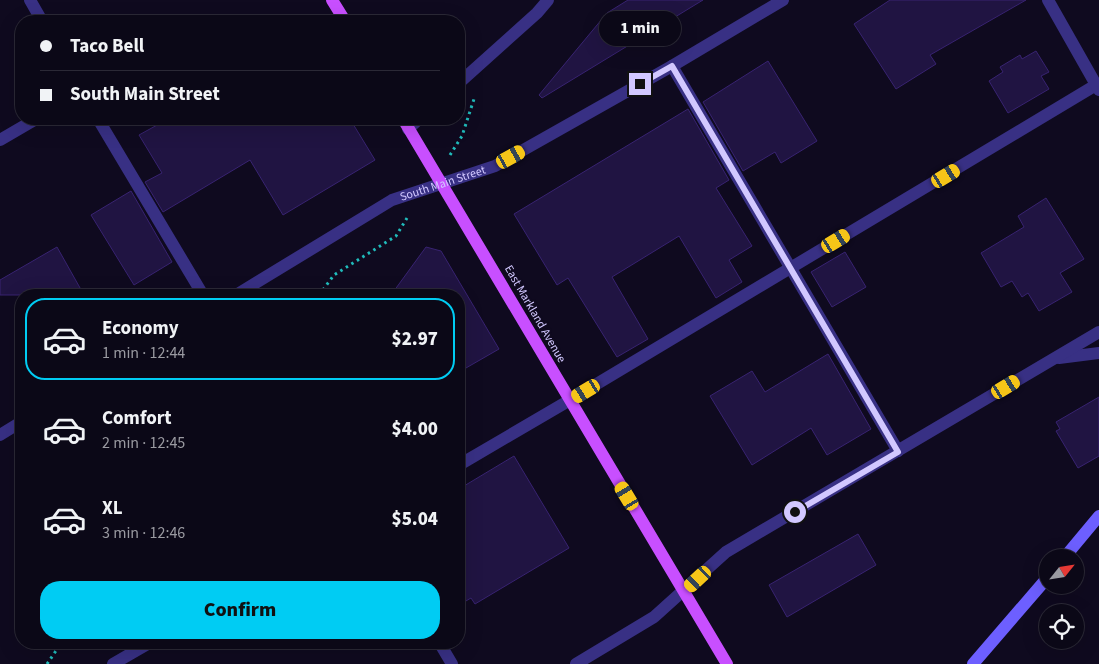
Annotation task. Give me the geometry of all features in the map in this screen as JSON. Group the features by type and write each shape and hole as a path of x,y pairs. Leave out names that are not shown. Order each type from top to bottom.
{"main road":[{"path":"332,0 341,15"},
{"name":"East Markland Avenue","path":"406,125 727,664"}],"street":[{"path":"30,0 39,15"},
{"path":"465,78 537,14 548,0"},
{"name":"South Main Street","path":"246,289 392,200 495,166 672,66 782,0"},
{"path":"465,461 1098,88 1048,0"},
{"path":"672,66 898,452"},
{"path":"0,140 26,125"},
{"path":"102,125 199,289"},
{"path":"576,664 654,617 726,552 1099,332"},
{"path":"1052,360 1099,353"},
{"path":"0,435 15,426"},
{"path":"1072,549 1099,516"},
{"path":"973,664 1039,587"},
{"path":"113,664 139,649"},
{"path":"443,649 452,664"}],"path":[{"path":"47,664 57,649"}],"building":[{"path":"628,0 703,0 542,98 539,95 607,13"},
{"path":"890,0 1026,0 930,55 936,64 896,89 854,24"},
{"path":"1036,51 1049,72 1041,76 1049,89 1008,113 989,81 1003,72 1000,67 1020,55 1022,59"},
{"path":"768,61 817,141 781,163 775,152 743,171 703,102"},
{"path":"688,109 729,180 716,188 752,246 729,260 742,282 716,298 679,236 612,277 648,339 617,357 568,278 557,285 514,214"},
{"path":"157,125 354,125 375,160 283,215 250,160 163,212 145,182 162,173 139,135"},
{"path":"131,191 172,262 134,285 91,215"},
{"path":"1046,198 1084,259 1060,273 1072,292 1039,311 1028,293 1022,297 1012,281 1001,287 981,253 1024,227 1018,216"},
{"path":"57,247 81,289 15,289 15,295 0,295 0,280"},
{"path":"426,247 441,251 463,289 395,289"},
{"path":"845,252 866,287 832,307 811,272"},
{"path":"465,292 499,349 465,369"},
{"path":"828,354 871,429 827,455 811,428 752,465 710,396 752,371 765,392"},
{"path":"1099,397 1099,456 1078,468 1056,431 1060,429 1056,422"},
{"path":"514,456 569,548 475,604 471,598 465,602 465,485"},
{"path":"858,534 876,565 787,617 769,585"}],"route":[{"path":"640,84 672,66 898,452 795,512"}]}
